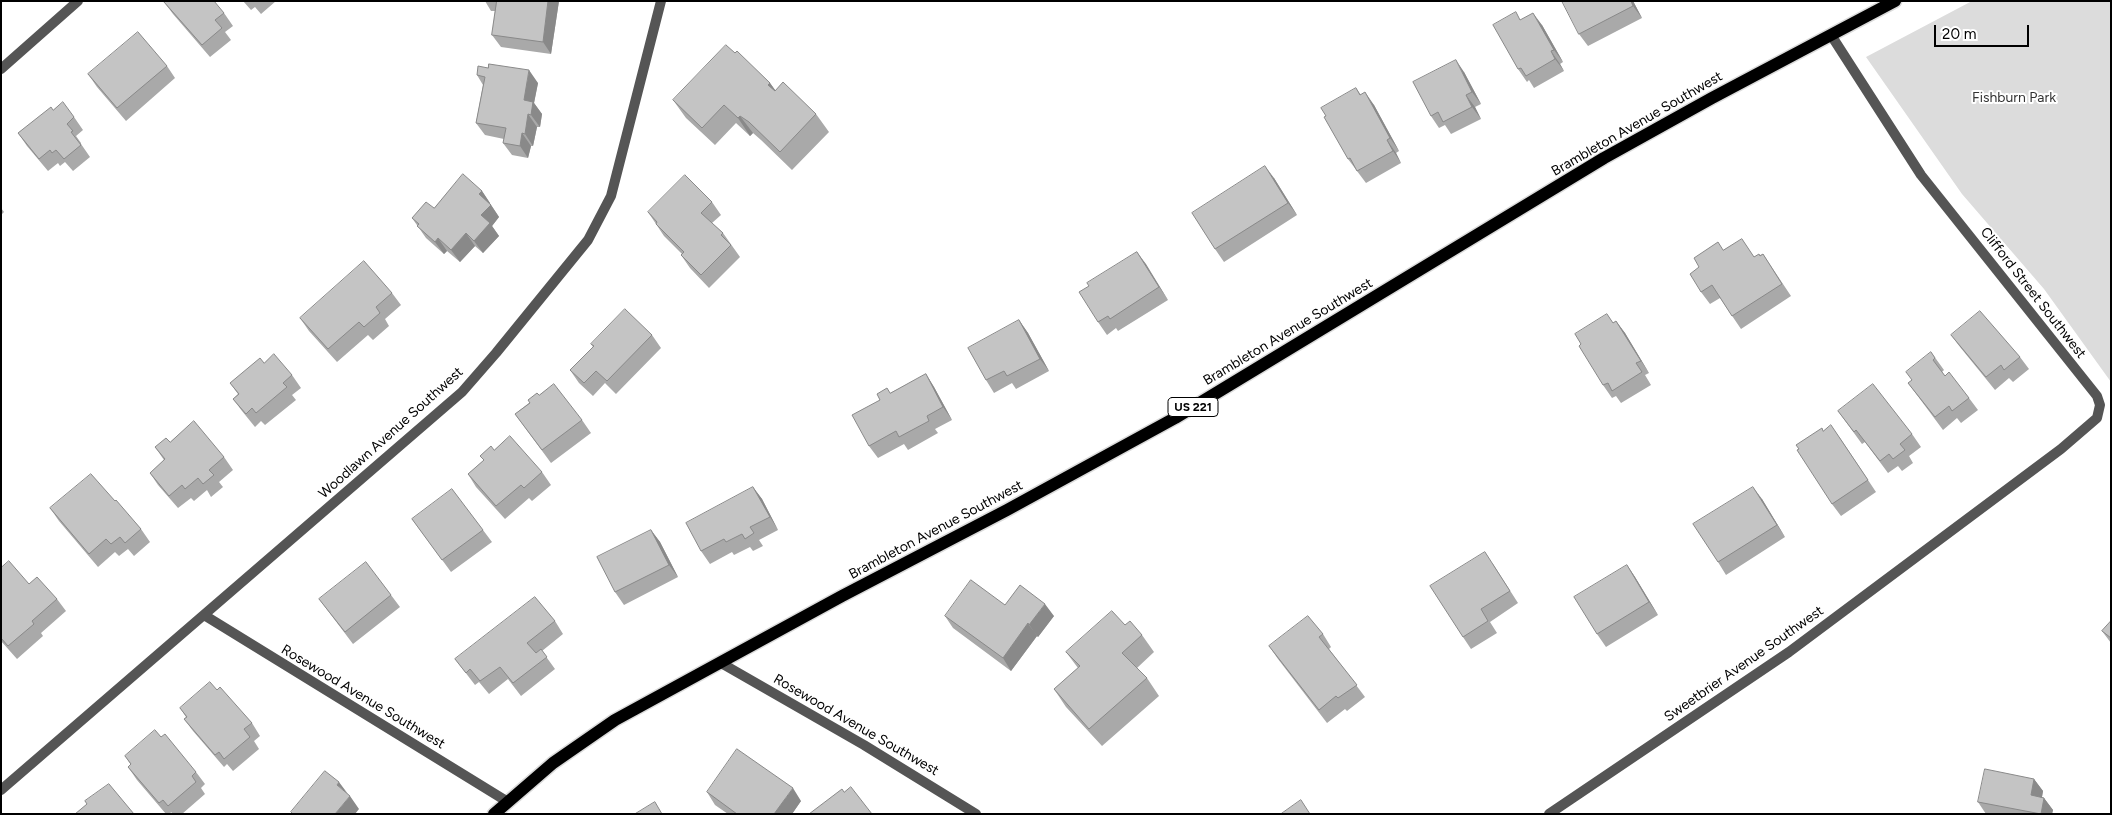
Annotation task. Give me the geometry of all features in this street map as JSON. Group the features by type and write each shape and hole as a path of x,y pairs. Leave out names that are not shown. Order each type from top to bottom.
{"main road":[{"name":"Brambleton Avenue Southwest","path":"494,814 553,762 615,720 1175,418 1604,158 1896,1"}],"street":[{"path":"1,69 78,1"},
{"name":"Woodlawn Avenue Southwest","path":"1,790 462,392 496,353 588,240 611,196 661,1"},
{"name":"Clifford Street Southwest","path":"1831,35 1921,175 2097,396 2100,405 2097,418 2061,449 1950,532"},
{"name":"Sweetbrier Avenue Southwest","path":"1549,814 1789,652 1950,532"},
{"name":"Rosewood Avenue Southwest","path":"204,615 508,802"},
{"name":"Rosewood Avenue Southwest","path":"721,663 957,800 976,814"}],"green space":[{"name":"Fishburn Park","path":"1972,1 2111,1 2111,382 2044,289 1962,194 1866,57"}],"building":[{"path":"165,1 214,1 224,13 215,20 222,28 202,45"},
{"path":"497,1 548,1 543,42 492,35"},
{"path":"1562,1 1631,1 1633,6 1579,34"},
{"path":"1516,12 1520,20 1533,13 1554,50 1551,51 1555,59 1526,76 1521,68 1518,69 1493,25"},
{"path":"138,32 167,66 117,108 88,74"},
{"path":"726,45 735,53 737,51 770,83 768,85 775,91 783,82 816,114 780,152 749,122 740,116 738,118 724,105 702,128 673,100"},
{"path":"1456,60 1472,92 1466,95 1472,107 1443,122 1438,112 1431,116 1413,82"},
{"path":"489,64 529,70 524,100 533,102 531,115 528,114 525,134 522,133 520,146 503,143 506,128 476,123 485,77 477,75 478,66 488,68"},
{"path":"1356,88 1360,95 1365,92 1390,138 1387,140 1393,151 1357,171 1324,117 1326,116 1321,108"},
{"path":"63,102 74,117 67,124 81,145 64,159 56,150 52,153 50,150 39,159 18,133 51,107 53,110"},
{"path":"1265,166 1288,203 1215,249 1192,213"},
{"path":"463,174 482,191 479,194 491,205 481,215 490,223 474,241 466,233 451,250 438,238 435,242 417,226 419,224 412,218 426,202 434,208"},
{"path":"685,175 712,202 701,213 723,233 721,235 731,245 701,275 681,255 684,252 656,224 657,222 648,212"},
{"path":"1742,239 1754,257 1763,254 1782,284 1732,316 1712,285 1701,292 1690,274 1699,267 1694,258 1718,242 1723,250"},
{"path":"1137,252 1159,287 1110,319 1108,316 1098,322 1079,292 1089,286 1087,283"},
{"path":"364,261 392,293 376,307 380,313 364,327 359,322 328,349 300,318"},
{"path":"625,309 652,335 607,381 596,371 584,383 570,370 594,346 591,344"},
{"path":"1980,311 2020,357 2004,370 2001,365 1986,377 1951,335"},
{"path":"1607,314 1613,323 1616,321 1641,361 1636,363 1642,372 1612,391 1608,383 1603,385 1579,346 1581,344 1575,334"},
{"path":"1019,320 1040,359 1007,376 1004,371 986,380 968,348"},
{"path":"1931,352 1935,358 1933,360 1945,376 1949,372 1969,398 1952,411 1949,406 1935,417 1908,383 1912,380 1906,372"},
{"path":"274,354 292,375 283,383 287,387 256,413 252,408 246,414 233,399 239,394 230,383 260,358 264,363"},
{"path":"926,374 943,407 927,416 929,421 899,437 896,431 869,446 852,415 880,400 877,394 887,388 890,393"},
{"path":"554,384 582,420 542,450 515,414 530,403 528,400 537,393 539,395"},
{"path":"1873,384 1912,434 1900,444 1905,450 1893,459 1889,454 1880,461 1856,430 1854,432 1838,411"},
{"path":"194,421 224,457 209,470 214,475 203,484 198,478 185,489 182,485 169,496 150,473 165,459 155,447 166,438 170,442"},
{"path":"1831,425 1868,480 1832,504 1797,450 1799,449 1796,445 1822,428 1823,431"},
{"path":"510,436 542,472 524,488 521,485 496,506 468,474 484,460 480,456 491,446 494,450"},
{"path":"91,474 141,529 125,543 120,537 111,544 106,539 89,554 50,508"},
{"path":"753,487 770,517 750,527 754,533 745,539 742,534 726,542 724,539 701,551 686,523"},
{"path":"1753,487 1777,525 1718,562 1693,524"},
{"path":"452,489 483,530 442,560 412,519"},
{"path":"651,530 669,565 615,592 597,557"},
{"path":"1485,552 1510,591 1481,609 1488,621 1463,637 1430,586"},
{"path":"9,561 29,584 37,577 57,599 32,621 34,624 8,646 1,638 1,568"},
{"path":"366,562 391,595 345,632 319,599"},
{"path":"1627,565 1649,602 1597,634 1574,597"},
{"path":"971,580 1005,605 1020,585 1045,604 1029,625 1028,623 1003,658 945,616"},
{"path":"535,597 555,621 527,643 536,653 541,649 547,657 513,683 500,667 480,681 470,669 466,673 455,659"},
{"path":"1112,611 1125,625 1130,621 1142,635 1122,653 1147,678 1089,729 1054,689 1080,666 1066,652"},
{"path":"1308,616 1323,634 1319,637 1357,685 1338,698 1336,696 1319,710 1269,646"},
{"path":"2111,621 2111,638 2102,631"},
{"path":"210,682 217,690 220,687 252,723 244,729 250,737 224,759 219,752 215,755 184,719 187,717 180,708"},
{"path":"155,730 161,737 165,734 196,772 192,776 196,782 168,806 163,800 159,803 128,767 131,764 125,756"},
{"path":"737,749 793,788 774,814 737,814 707,792"},
{"path":"1985,769 2034,779 2031,795 2044,798 2041,814 1978,802"},
{"path":"325,771 339,782 337,785 350,796 335,814 293,814 291,812"},
{"path":"109,784 134,814 75,814 87,804 85,801"},
{"path":"851,787 872,814 809,814 842,789 844,792"},
{"path":"1301,800 1310,814 1281,814"},
{"path":"655,802 662,814 635,814"}]}
